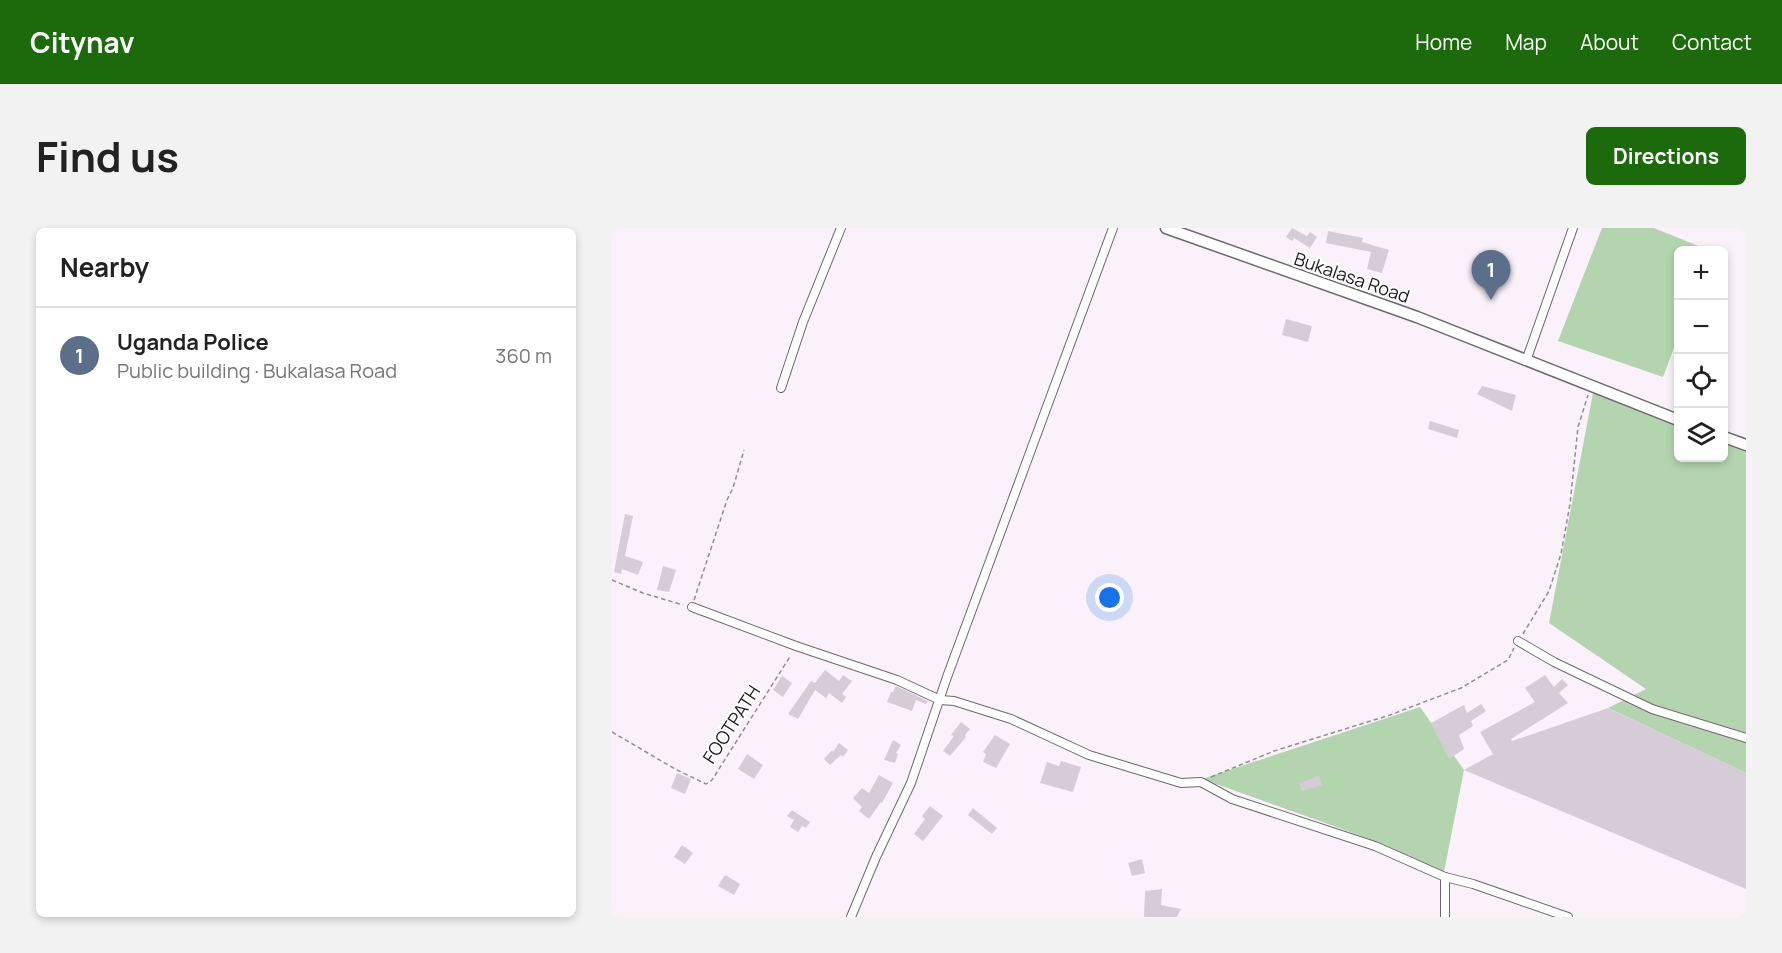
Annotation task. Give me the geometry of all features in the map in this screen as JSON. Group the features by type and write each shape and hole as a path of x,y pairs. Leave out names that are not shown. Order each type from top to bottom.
{"street":[{"path":"781,388 802,322 841,228"},
{"path":"850,917 911,783 1016,486 1113,228"},
{"name":"Bukalasa Road","path":"1166,228 1417,317 1674,418"},
{"path":"1526,361 1573,228"},
{"path":"1728,438 1746,445"},
{"path":"692,607 796,646 897,680 940,699 954,701 1011,719 1089,755 1181,783 1200,782 1232,799 1375,846 1444,877 1473,884 1568,917"},
{"path":"1518,641 1554,662 1652,710 1746,738"},
{"path":"1444,877 1445,917"}],"path":[{"path":"1200,782 1274,751 1390,715 1461,688 1508,660 1549,591 1561,554 1570,504 1578,427 1585,400 1593,387"},
{"path":"612,580 643,593 692,607 744,450"},
{"name":"FOOTPATH","path":"612,732 675,769 706,784 712,780 796,646"}],"green space":[{"path":"1602,228 1654,228 1698,246 1674,246 1674,348 1663,377 1558,341"},
{"path":"1593,393 1674,422 1674,462 1728,462 1728,440 1746,447 1746,773 1608,708 1646,689 1549,623"},
{"path":"1420,707 1464,770 1444,872 1378,842 1202,779"}],"building":[{"path":"1292,228 1307,236 1310,232 1317,237 1310,248 1294,238 1292,241 1286,237"},
{"path":"1328,231 1363,238 1362,242 1389,250 1382,273 1367,269 1371,252 1326,243"},
{"path":"1286,319 1312,326 1308,342 1282,335"},
{"path":"1482,386 1516,395 1512,411 1477,394"},
{"path":"1430,421 1459,430 1457,438 1428,429"},
{"path":"625,514 633,516 625,556 643,562 638,575 622,569 621,574 614,572"},
{"path":"663,566 676,570 669,592 657,590"},
{"path":"825,670 839,681 843,675 852,681 842,694 846,697 842,703 829,693 826,698 815,690 798,719 788,714 811,681 815,683"},
{"path":"1545,675 1554,687 1562,679 1568,685 1559,693 1568,703 1511,739 1512,741 1608,708 1746,773 1746,889 1464,770 1493,754 1480,732 1535,702 1525,688"},
{"path":"782,676 792,683 783,697 773,690"},
{"path":"896,686 928,701 926,704 916,700 912,711 887,702"},
{"path":"1481,704 1486,711 1471,721 1473,726 1459,735 1464,749 1449,759 1431,723 1464,705 1467,713"},
{"path":"961,722 970,729 950,756 943,751"},
{"path":"995,735 1010,744 996,768 983,762 986,754 983,752"},
{"path":"893,740 901,745 896,753 898,754 895,763 884,760"},
{"path":"839,743 848,750 843,757 841,755 830,765 824,759"},
{"path":"747,754 763,765 754,779 738,769"},
{"path":"1061,761 1081,767 1073,792 1040,783 1047,762 1059,766"},
{"path":"677,773 691,779 685,794 671,788"},
{"path":"879,775 893,783 882,803 869,819 859,811 862,807 853,798 862,788 869,793"},
{"path":"1319,776 1322,785 1302,791 1299,783"},
{"path":"930,806 943,816 923,841 914,834 925,819 922,816"},
{"path":"973,808 997,828 992,834 968,815"},
{"path":"792,810 810,822 806,828 802,826 798,832 790,827 794,820 787,816"},
{"path":"682,845 693,853 685,864 674,857"},
{"path":"1142,859 1145,873 1132,876 1128,863"},
{"path":"725,875 740,884 734,895 718,886"},
{"path":"1162,889 1161,905 1181,909 1177,917 1144,917 1145,891"}],"place":[{"name":"Uganda Police","path":"1491,300"}]}
